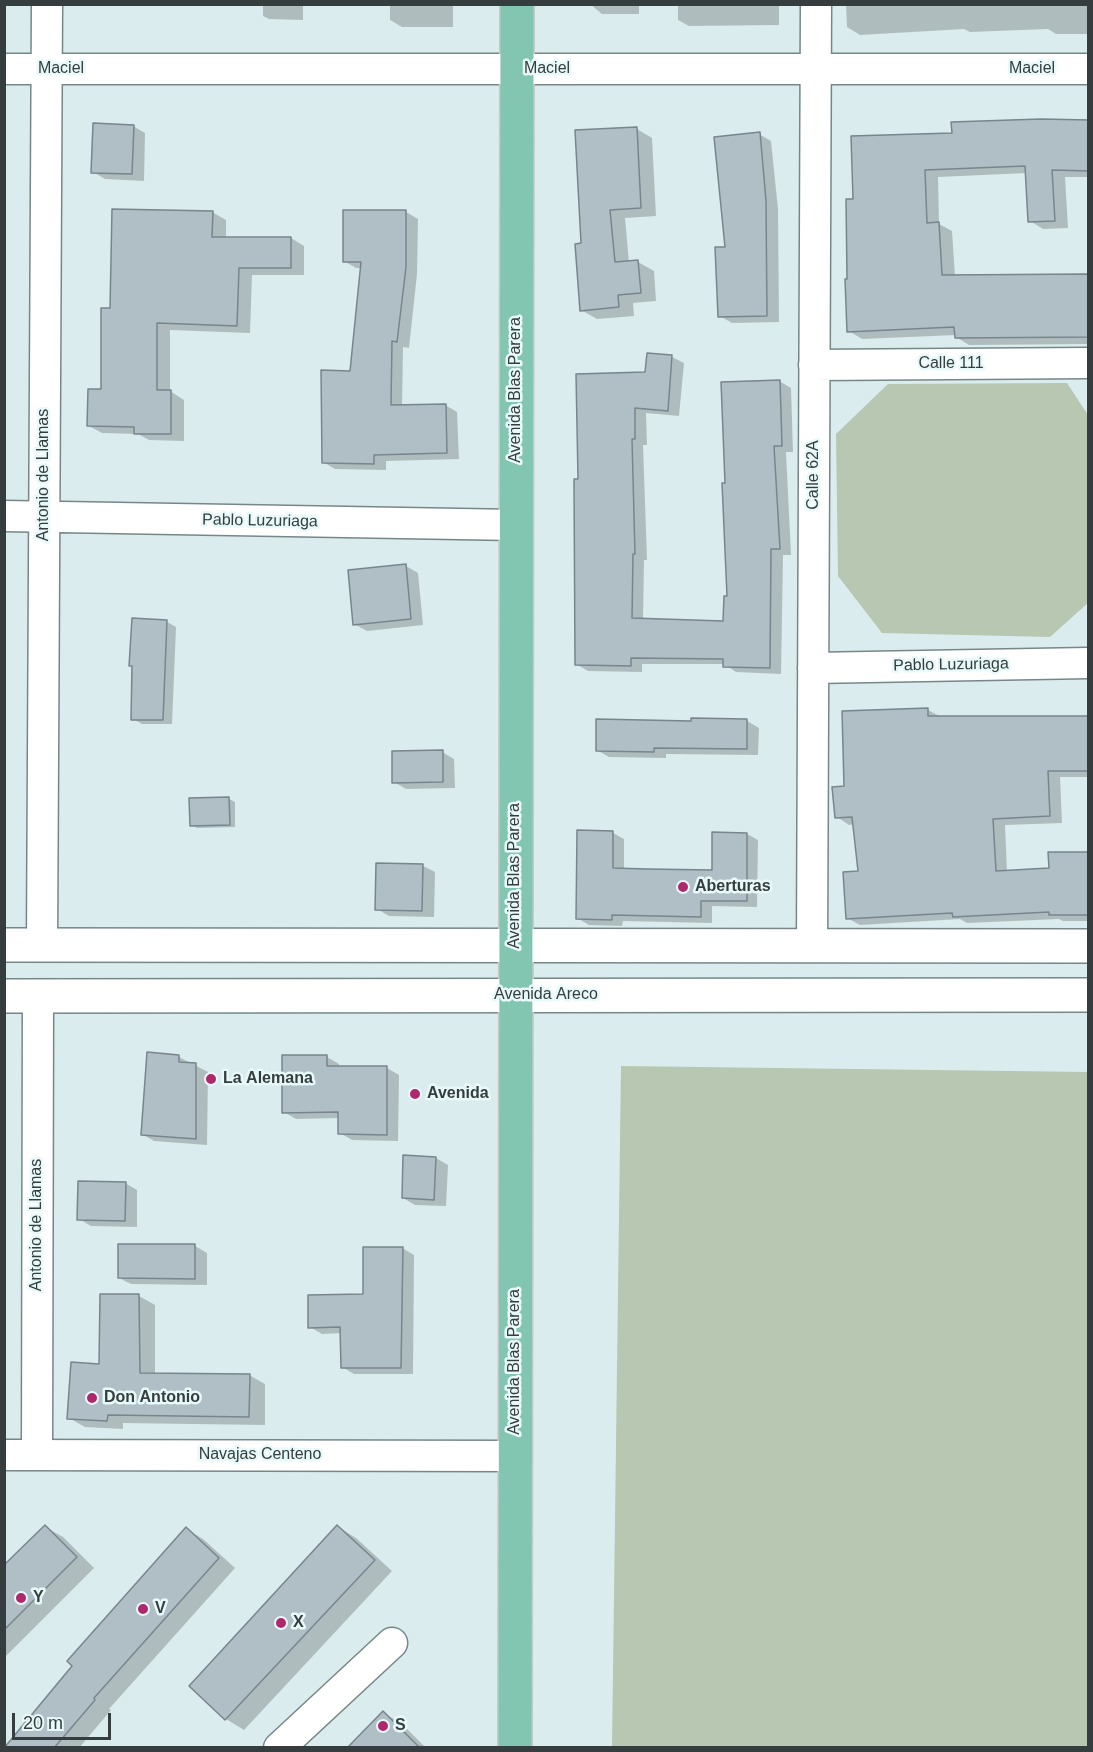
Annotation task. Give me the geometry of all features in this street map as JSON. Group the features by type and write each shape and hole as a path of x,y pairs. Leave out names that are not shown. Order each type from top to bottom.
{"main road":[{"name":"Avenida Blas Parera","path":"515,1748 517,4"},
{"path":"4,945 1089,946"},
{"name":"Avenida Areco","path":"4,996 1089,996"}],"street":[{"name":"Antonio de Llamas","path":"42,945 47,4"},
{"name":"Calle 62A","path":"812,946 816,4"},
{"name":"Maciel","path":"4,69 1089,69"},
{"name":"Calle 111","path":"814,365 1089,363"},
{"name":"Pablo Luzuriaga","path":"4,516 516,525"},
{"name":"Pablo Luzuriaga","path":"813,668 1089,663"},
{"name":"Antonio de Llamas","path":"37,1455 38,996"},
{"name":"Navajas Centeno","path":"4,1455 515,1456"},
{"path":"279,1748 392,1643"}],"green space":[{"path":"1067,383 1088,415 1088,603 1050,637 882,633 838,576 836,434 888,384"},
{"path":"621,1066 1088,1072 1088,1747 612,1747"}],"building":[{"path":"1089,120 1089,171 1052,170 1055,221 1028,222 1025,166 925,170 927,223 939,222 942,275 1089,274 1089,337 955,338 954,327 847,332 846,199 853,199 851,136 952,133 951,122"},
{"path":"93,123 134,125 132,174 91,173"},
{"path":"637,127 641,208 610,210 615,262 638,260 641,293 618,295 619,307 580,311 575,244 581,243 575,130"},
{"path":"760,132 766,201 767,316 718,317 715,247 725,247 714,137"},
{"path":"112,209 213,211 212,237 291,237 291,268 239,268 237,326 157,323 157,390 171,390 171,434 134,434 134,427 87,426 88,389 101,389 101,308 110,308"},
{"path":"343,210 406,210 406,267 397,342 392,341 391,405 446,404 447,453 374,455 374,464 322,463 321,370 350,371 361,262 343,262"},
{"path":"647,353 672,355 668,411 635,408 635,439 632,439 635,554 633,554 632,618 723,621 724,596 727,596 722,483 725,483 721,382 780,380 782,446 774,446 780,549 771,549 770,668 723,667 723,659 631,658 631,666 575,665 574,479 578,479 576,374 645,372"},
{"path":"406,564 411,619 353,625 348,570"},
{"path":"132,618 167,620 163,720 131,720 132,666 129,666"},
{"path":"928,708 928,716 1089,716 1089,771 1048,771 1050,816 993,819 996,871 1049,868 1048,852 1089,852 1089,915 1049,915 1049,912 953,917 952,913 846,919 843,872 858,871 852,817 835,818 832,787 844,786 842,711"},
{"path":"691,718 747,719 747,749 654,748 654,752 596,751 596,719 691,721"},
{"path":"443,750 443,782 392,783 392,751"},
{"path":"229,797 230,825 190,826 189,798"},
{"path":"577,830 613,831 613,868 647,869 712,870 712,832 747,833 747,901 701,901 701,917 612,915 612,920 576,919"},
{"path":"376,863 423,864 422,911 375,910"},
{"path":"147,1052 179,1055 179,1062 196,1063 196,1139 141,1135"},
{"path":"282,1055 327,1055 327,1066 387,1066 387,1135 338,1134 338,1112 282,1113"},
{"path":"403,1155 436,1157 434,1200 402,1198"},
{"path":"78,1181 126,1182 125,1221 77,1220"},
{"path":"118,1244 195,1244 195,1279 118,1278"},
{"path":"363,1247 403,1247 401,1368 341,1368 340,1327 308,1328 308,1295 363,1294"},
{"path":"100,1294 139,1294 140,1373 250,1374 249,1417 108,1415 107,1421 67,1419 71,1362 99,1364"},
{"name":"Y","path":"45,1525 77,1557 4,1630 4,1565"},
{"name":"X","path":"337,1525 375,1560 225,1720 189,1686"},
{"name":"V","path":"186,1527 219,1558 94,1698 95,1700 54,1748 4,1748 72,1666 67,1661"},
{"name":"S","path":"383,1711 420,1748 347,1748"}],"place":[{"name":"Aberturas","path":"683,887"},
{"name":"La Alemana","path":"211,1079"},
{"name":"Avenida","path":"415,1094"},
{"name":"Don Antonio","path":"92,1398"},
{"name":"Y","path":"21,1598"},
{"name":"V","path":"143,1609"},
{"name":"X","path":"281,1623"},
{"name":"S","path":"383,1726"}]}
